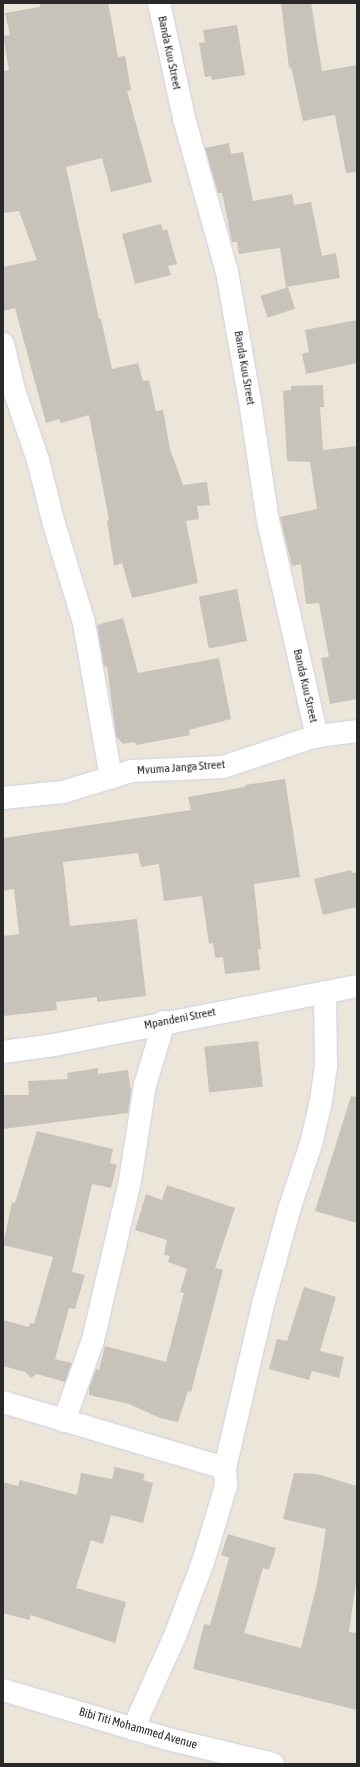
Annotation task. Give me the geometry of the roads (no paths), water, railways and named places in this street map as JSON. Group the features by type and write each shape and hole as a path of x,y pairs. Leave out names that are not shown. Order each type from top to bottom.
{"street":[{"name":"Banda Kuu Street","path":"159,3 184,118 227,272 250,401 268,522 317,736"},
{"path":"3,344 14,390 38,460 54,524 84,623 112,778"},
{"name":"Mvuma Janga Street","path":"3,798 63,792 132,771 223,767 317,736 357,732"},
{"name":"Mpandeni Street","path":"3,1052 54,1045 164,1022 357,986"},
{"path":"133,1729 162,1669 203,1562 226,1486 225,1468 264,1301 289,1210 311,1144 321,1101 326,1067 325,992"},
{"path":"64,1421 93,1340 130,1181 145,1085 164,1022"},
{"path":"3,1402 225,1468"},
{"name":"Bibi Titi Mohammed Avenue","path":"3,1690 133,1729 273,1764"}]}
